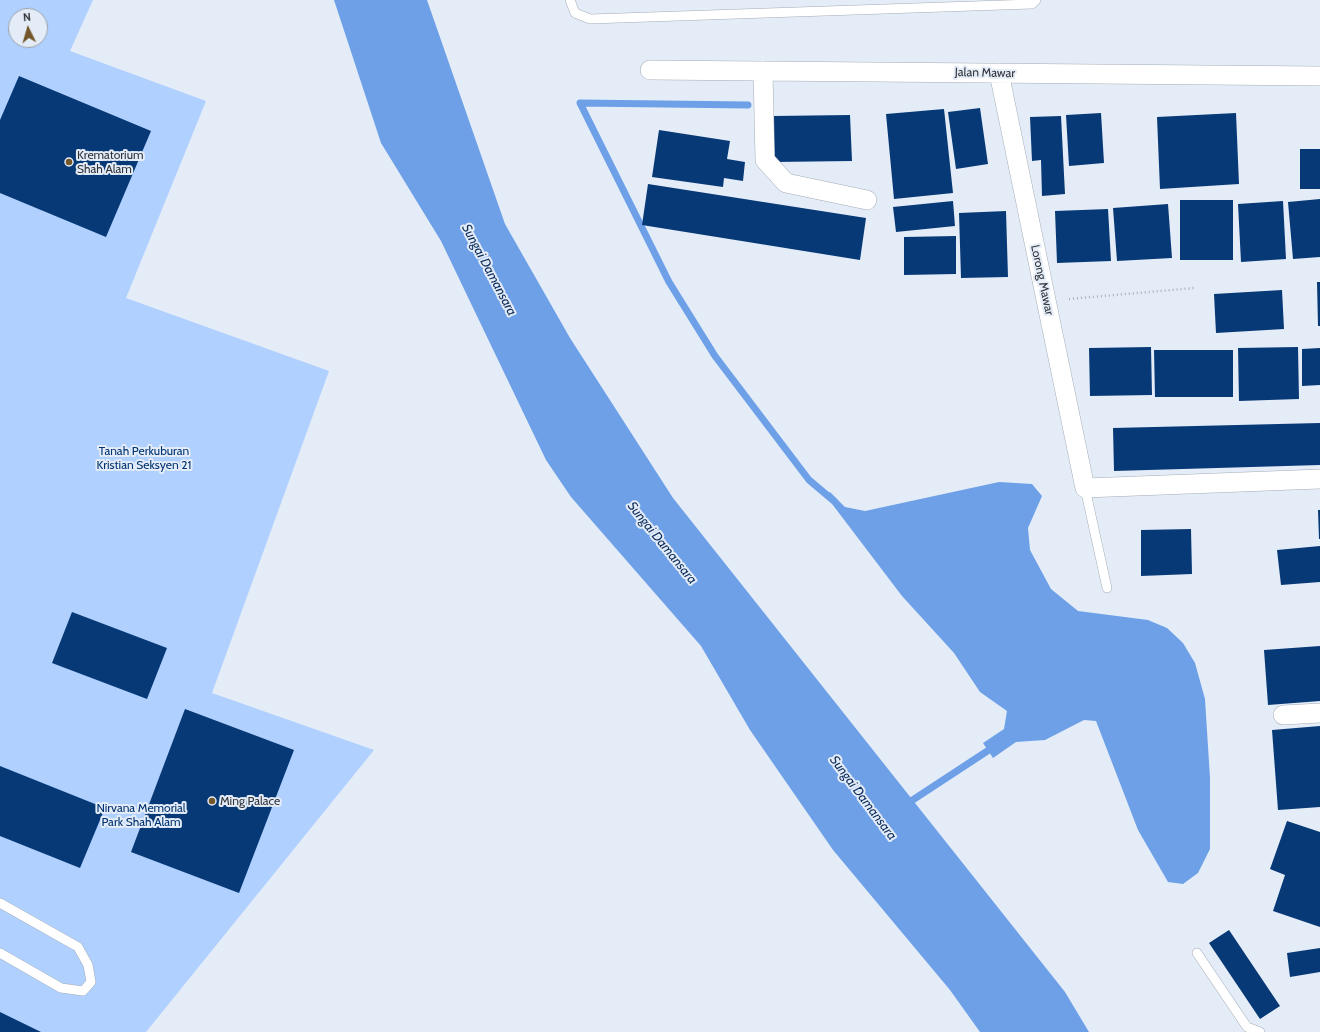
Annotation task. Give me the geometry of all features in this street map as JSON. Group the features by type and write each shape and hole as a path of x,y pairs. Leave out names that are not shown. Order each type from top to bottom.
{"street":[{"name":"Jalan Mawar","path":"650,70 1320,76"},
{"path":"763,70 765,160 786,183 867,200"},
{"name":"Lorong Mawar","path":"999,73 1085,488"},
{"path":"1085,488 1320,479"},
{"path":"1283,715 1320,713"}],"lane":[{"path":"570,0 575,13 590,19 1032,4 1036,0"},
{"path":"1085,488 1106,588"},
{"path":"0,903 78,948 88,965 91,982 83,991 61,988 0,953"},
{"path":"1197,953 1246,1027 1260,1032"}],"path":[{"path":"1046,300 1194,288"}],"green space":[{"path":"0,0 93,0 70,51 206,101 126,298 329,371 212,693 374,750 146,1032 0,1032"}],"water":[{"name":"Sungai Damansara","path":"334,0 427,0 505,224 570,338 673,498 1065,992 1089,1032 980,1032 950,990 833,850 750,730 701,646 571,497 546,460 441,241 381,143"},
{"path":"999,482 1032,484 1042,496 1028,528 1030,550 1051,589 1078,611 1148,620 1167,628 1183,643 1195,663 1205,699 1210,778 1210,849 1198,873 1183,884 1168,882 1138,830 1096,721 1084,720 1045,740 1016,742 993,758 983,743 1004,729 1007,711 980,692 954,653 902,596 826,496 830,492 845,507 865,511"}],"building":[{"name":"Krematorium Shah Alam","path":"19,76 151,131 106,237 0,193 0,120"},
{"path":"980,108 988,164 956,169 948,112"},
{"path":"944,109 953,193 894,199 886,114"},
{"path":"1101,113 1104,163 1069,166 1066,115"},
{"path":"1236,113 1239,184 1160,189 1157,117"},
{"path":"850,115 852,161 774,162 773,116"},
{"path":"1061,116 1065,194 1042,196 1041,160 1032,161 1030,117"},
{"path":"659,130 730,141 727,159 745,162 743,181 724,178 723,187 652,177"},
{"path":"1300,149 1320,149 1320,189 1300,189"},
{"path":"648,184 866,218 860,260 642,225"},
{"path":"1320,199 1320,257 1293,259 1288,202"},
{"path":"1180,200 1233,200 1233,260 1180,260"},
{"path":"953,201 955,226 896,232 893,207"},
{"path":"1283,201 1286,259 1241,262 1238,204"},
{"path":"1168,204 1172,258 1117,261 1113,208"},
{"path":"1108,209 1111,261 1057,263 1055,211"},
{"path":"1006,211 1008,277 961,278 959,213"},
{"path":"956,236 956,274 904,275 904,237"},
{"path":"1317,282 1320,282 1320,326 1318,326"},
{"path":"1282,290 1284,329 1216,333 1214,294"},
{"path":"1151,347 1152,395 1090,396 1089,348"},
{"path":"1298,347 1299,399 1239,401 1238,348"},
{"path":"1320,348 1320,385 1302,386 1302,349"},
{"path":"1154,350 1233,350 1233,397 1155,397"},
{"path":"1320,423 1320,465 1114,471 1113,428"},
{"path":"1318,510 1320,510 1320,539 1319,539"},
{"path":"1191,529 1192,574 1141,576 1141,530"},
{"path":"1320,546 1320,582 1281,585 1277,550"},
{"path":"72,612 167,648 147,699 52,663"},
{"path":"1320,646 1320,701 1268,705 1264,650"},
{"name":"Ming Palace","path":"185,709 294,750 239,893 131,852"},
{"path":"1320,726 1320,807 1278,810 1272,730"},
{"path":"0,766 105,808 80,868 0,836"},
{"path":"1287,821 1320,832 1320,927 1273,911 1285,875 1270,869"},
{"path":"1229,930 1280,1006 1260,1019 1209,943"},
{"path":"1320,948 1320,972 1290,977 1287,953"},
{"path":"0,1012 41,1032 0,1032"}],"waterway":[{"path":"748,105 580,103 669,282 715,356 809,480 834,501"},
{"path":"905,805 995,746"}],"place":[{"name":"Krematorium Shah Alam","path":"69,162"},
{"name":"Ming Palace","path":"212,801"}],"park label":[{"name":"Tanah Perkuburan Kristian Seksyen 21","path":"144,458"},
{"name":"Nirvana Memorial Park Shah Alam","path":"141,815"}]}
